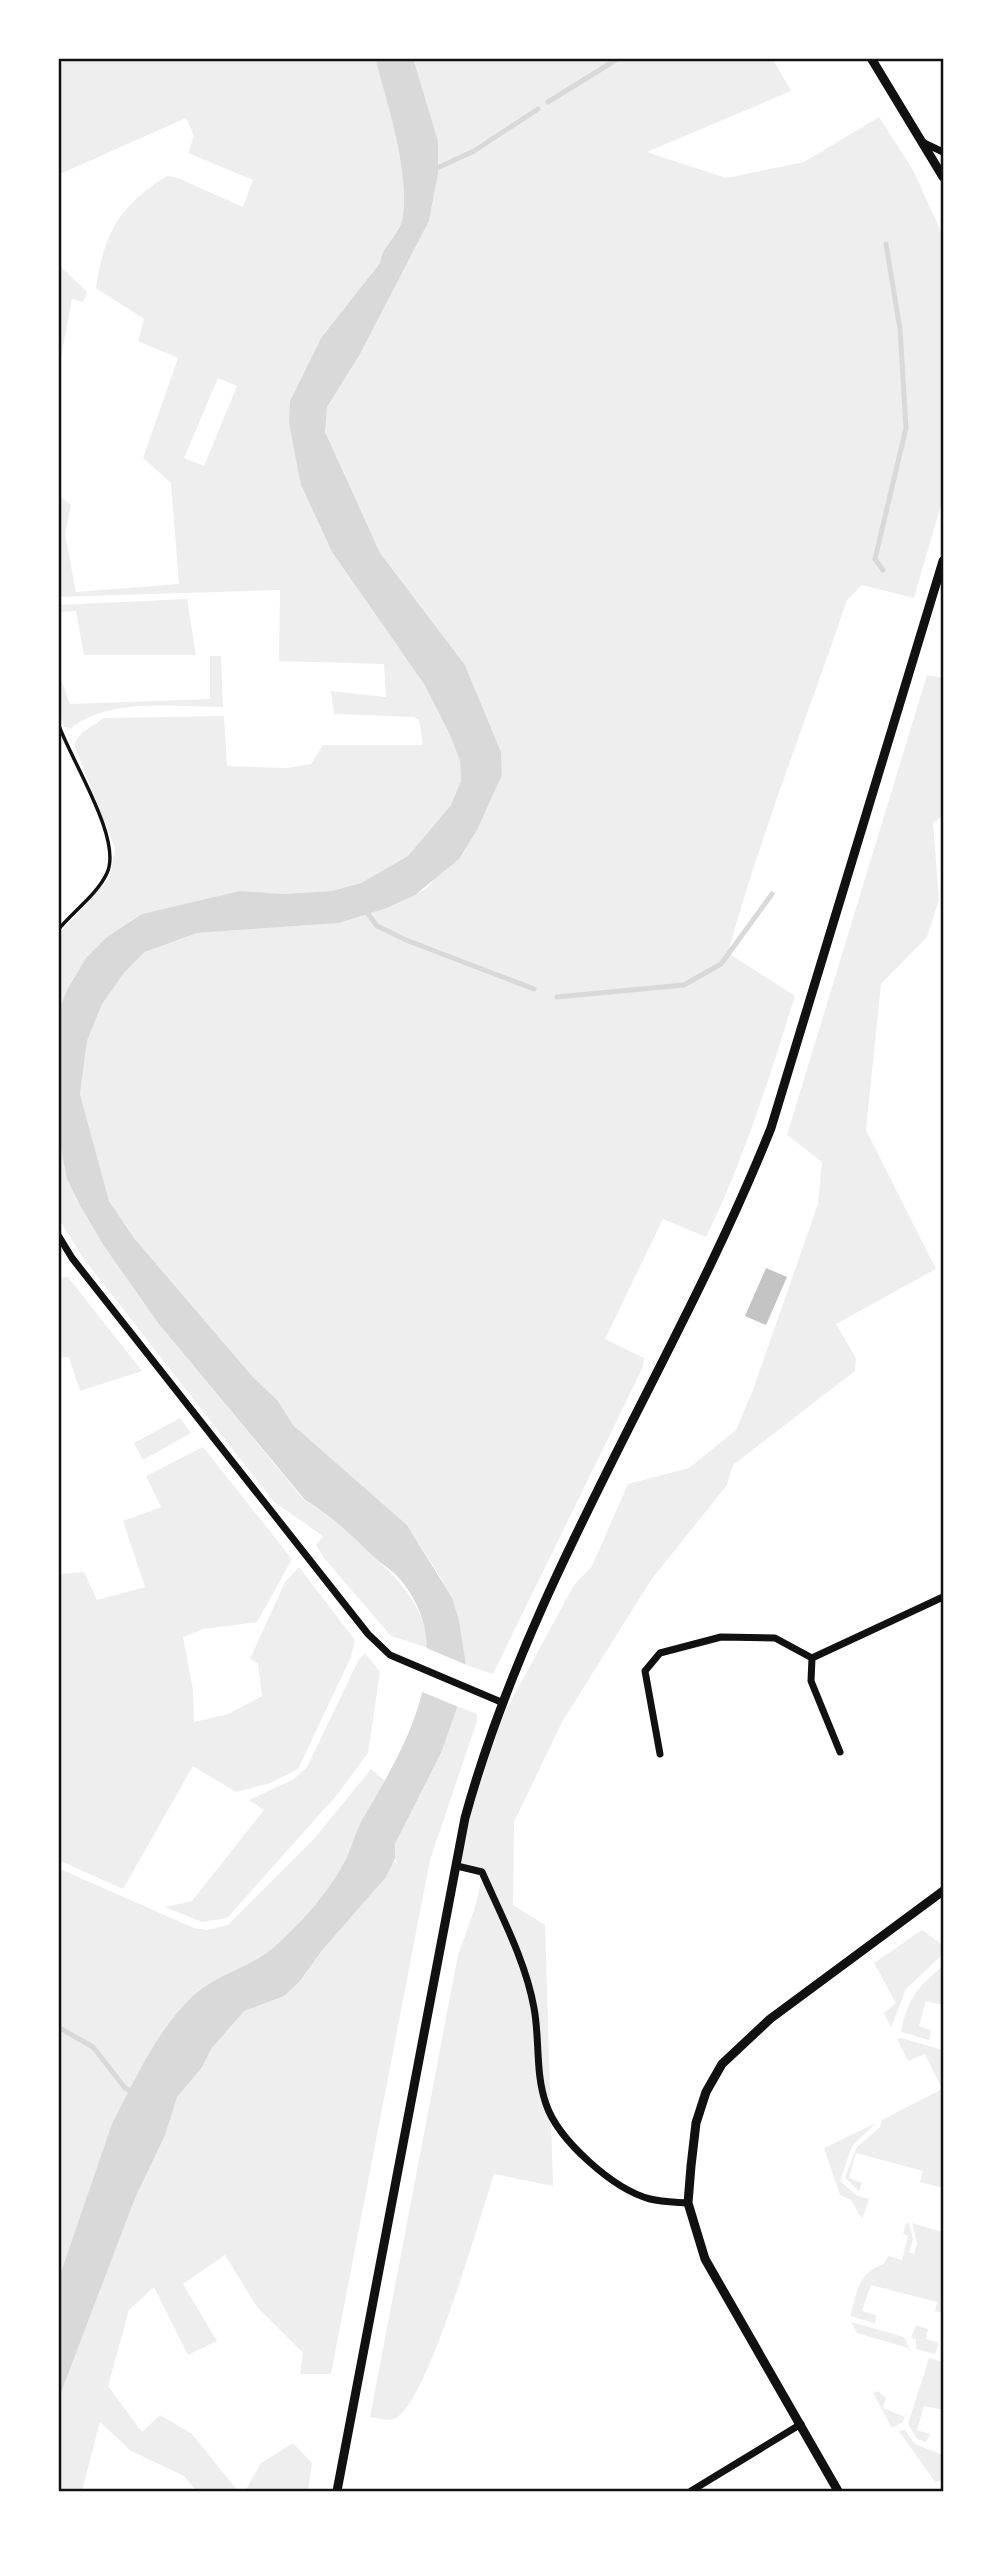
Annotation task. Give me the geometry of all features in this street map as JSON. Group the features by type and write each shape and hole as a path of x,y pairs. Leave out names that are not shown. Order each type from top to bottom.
{"street":[{"path":"871,58 920,142 942,173"},
{"path":"920,142 943,152"},
{"path":"337,2491 466,1818 501,1702 559,1572 748,1186 772,1128 943,562"},
{"path":"58,1235 211,1437 368,1634 390,1655 501,1702"},
{"path":"813,1658 943,1597"},
{"path":"660,1754 645,1671 660,1653 721,1637 775,1638 813,1658"},
{"path":"813,1658 811,1681 840,1752"},
{"path":"457,1866 482,1872 518,1956 534,2007 537,2064 546,2106 572,2147 597,2169 649,2199 688,2203"},
{"path":"838,2491 705,2259 688,2203 696,2123 706,2092 722,2064 770,2019 943,1891"},
{"path":"691,2491 801,2424"}],"lane":[{"path":"58,723 101,822 111,859 106,875 58,930"}],"shaded area":[{"path":"58,58 375,58 400,157 403,216 380,263 321,338 290,401 301,485 332,552 424,684 460,761 461,781 451,805 408,856 361,883 332,891 281,894 240,892 142,914 58,1013 58,935 110,877 115,848 75,747 75,742 82,733 104,718 224,716 227,766 287,768 311,764 323,745 423,745 419,720 414,717 334,714 331,691 386,697 384,664 279,661 280,590 58,597 58,495 71,505 65,534 76,592 179,584 171,483 143,458 178,358 138,341 144,319 96,288 109,236 137,198 167,176 178,178 243,207 253,180 188,153 194,136 186,118 58,175","holes":["218,378 237,386 204,466 184,458"]},
{"path":"375,58 413,58 438,141 438,174 429,221 359,356 327,407 325,432 380,553 465,665 501,752 502,775 478,828 459,859 415,895 387,908 339,923 197,933 145,952 124,973 102,1004 87,1041 80,1094 109,1201 134,1238 252,1376 278,1401 294,1426 407,1525 452,1598 459,1620 466,1665 458,1705 441,1753 395,1844 395,1858 386,1877 323,1949 299,1982 284,1996 244,2011 211,2049 202,2067 177,2097 165,2135 135,2198 58,2400 58,2281 112,2124 158,2039 181,2008 203,1988 272,1949 294,1929 325,1893 348,1855 362,1820 409,1732 420,1700 426,1668 426,1636 417,1606 398,1577 333,1519 305,1500 158,1323 104,1246 81,1207 67,1179 58,1134 58,1013 67,990 86,958 107,937 142,914 240,891 281,894 332,891 361,883 408,856 451,805 461,781 460,761 424,684 332,552 301,485 289,423 290,401 321,338 380,263 403,216 400,157"},
{"path":"413,58 772,58 791,91 647,152 726,178 804,162 879,117 913,170 943,236 943,498 914,598 862,585 847,600 770,820 728,953 795,996 744,1148 706,1237 663,1219 605,1339 644,1358 643,1367 493,1674 466,1665 459,1620 440,1577 407,1525 294,1426 278,1401 252,1376 134,1238 109,1201 80,1094 87,1041 102,1004 124,973 145,952 197,933 339,923 387,908 426,889 478,828 502,775 501,752 465,665 380,553 327,441 324,420 327,407 359,356 429,221 438,174 438,141"},
{"path":"58,264 87,292 83,302 72,299 58,373"},
{"path":"187,599 196,655 84,655 76,611 58,612 58,605"},
{"path":"210,656 221,656 223,707 164,705 124,708 87,718 71,728 64,727 58,707 58,671 70,704 210,699"},
{"path":"927,675 943,678 943,816 933,823 939,900 927,937 881,984 866,1130 936,1269 836,1324 856,1358 855,1371 733,1465 727,1485 651,1580 562,1722 514,1822 513,1905 545,1925 553,2186 494,2174 452,2306 423,2379 409,2404 396,2418 387,2420 370,2417 458,1955 481,1883 482,1872 457,1866 465,1818 505,1712 574,1585 592,1566 628,1484 689,1468 736,1430 753,1390 818,1204 822,1162 787,1135"},
{"path":"58,1134 67,1179 104,1246 158,1323 304,1500 345,1530 399,1582 421,1617 428,1648 391,1636 324,1558 316,1545 323,1536 274,1502 84,1259 58,1218"},
{"path":"68,1277 142,1371 80,1391 69,1357 58,1358 58,1278"},
{"path":"180,1418 191,1433 143,1460 134,1443"},
{"path":"203,1447 292,1559 257,1622 203,1629 183,1637 193,1690 194,1722 228,1714 262,1696 258,1664 250,1659 285,1582 299,1567 355,1640 351,1657 298,1769 270,1783 236,1792 193,1766 123,1889 58,1860 58,1574 84,1572 97,1600 145,1587 123,1521 161,1507 146,1476"},
{"path":"365,1653 380,1672 368,1753 337,1795 227,1918 202,1922 165,1907 192,1901 264,1810 249,1800 294,1779 307,1767 358,1661"},
{"path":"457,1706 477,1714 477,1721 430,1860 331,2374 300,2374 303,2353 257,2307 225,2255 183,2284 217,2341 188,2355 154,2287 129,2310 108,2386 142,2432 160,2415 192,2434 238,2491 197,2491 184,2476 131,2451 100,2422 82,2491 58,2491 58,1868 194,1928 207,1930 228,1925 313,1840 371,1769 391,1786 371,1825 398,1866 395,1844 441,1753"},
{"path":"922,1930 943,1945 943,1954 906,1989 891,2028 884,2013 896,2003 874,1963"},
{"path":"943,1966 943,2005 926,2001 919,2026 931,2030 929,2040 901,2032 915,1994"},
{"path":"897,2039 943,2050 943,2188 920,2182 923,2171 856,2153 849,2178 862,2183 859,2192 845,2177 857,2147 880,2127 882,2120 942,2089 925,2054 908,2061"},
{"path":"876,2123 852,2146 840,2181 856,2195 869,2199 862,2219 851,2200 840,2195 824,2148"},
{"path":"906,2223 909,2223 913,2239 909,2252 914,2254 917,2243 912,2223 943,2232 943,2313 935,2311 937,2302 871,2285 862,2311 876,2315 875,2323 850,2316 860,2284 869,2272 884,2264 888,2256 902,2260 908,2236 903,2234"},
{"path":"851,2322 904,2337 912,2353 908,2348 857,2333"},
{"path":"916,2325 928,2329 926,2339 939,2343 935,2354 916,2349 916,2339 911,2338"},
{"path":"929,2358 943,2362 943,2410 924,2406 917,2430 930,2434 926,2442 917,2439 908,2424"},
{"path":"878,2391 886,2398 883,2408 905,2417 903,2422 892,2428 873,2393"},
{"path":"905,2430 915,2444 943,2455 943,2480 935,2482 899,2431"},
{"path":"293,2443 312,2463 308,2491 245,2491 261,2463"}],"pier":[{"path":"424,1647 469,1666 461,1708 420,1691"}],"building":[{"path":"766,1268 787,1277 766,1325 745,1316"}],"waterway":[{"path":"548,102 619,58"},
{"path":"433,170 474,151 538,109"},
{"path":"883,570 875,559 906,428 900,329 886,244"},
{"path":"557,997 684,985 721,964 772,894"},
{"path":"365,910 377,926 406,940 534,989"},
{"path":"58,2027 93,2047 125,2088 136,2094"}]}
